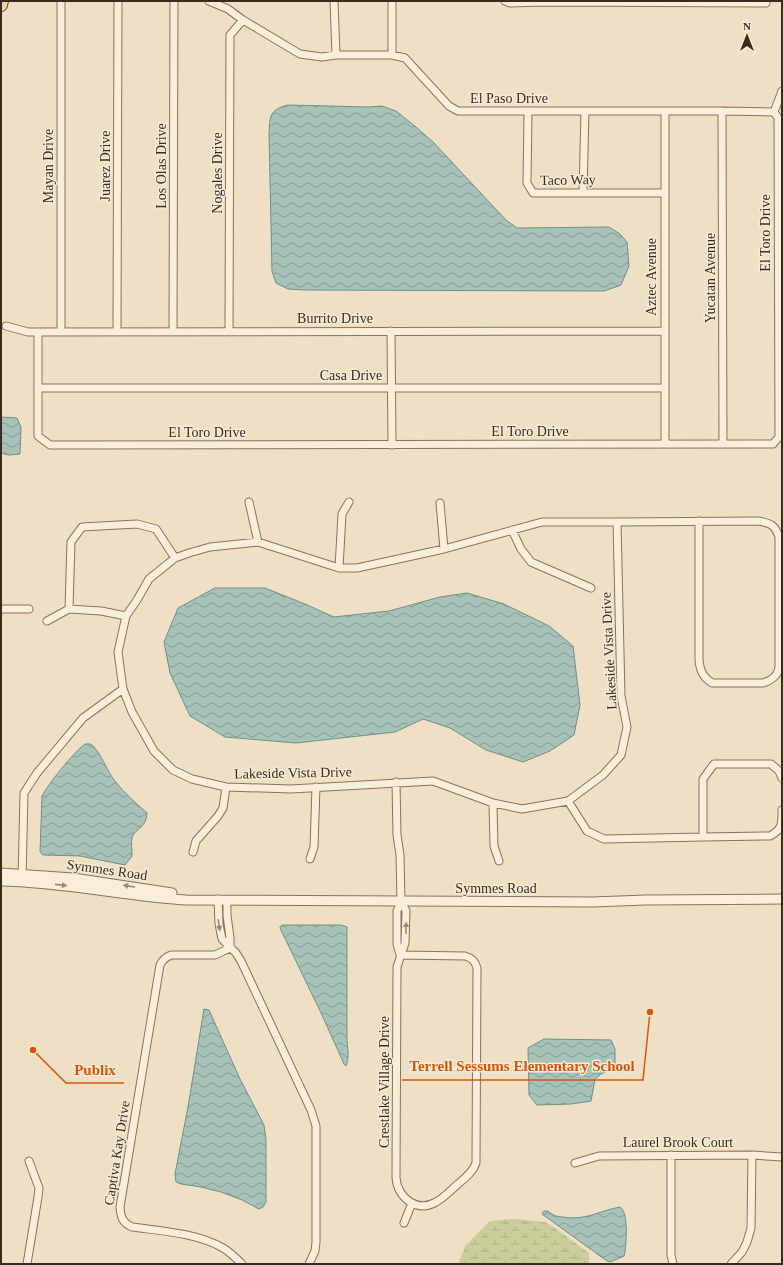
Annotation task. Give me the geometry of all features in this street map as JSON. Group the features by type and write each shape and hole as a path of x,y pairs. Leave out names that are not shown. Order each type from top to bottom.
{"main road":[{"path":"1,5 2,1"}],"street":[{"name":"Mayan Drive","path":"61,1 61,332"},
{"name":"Juarez Drive","path":"117,332 118,1"},
{"name":"Los Olas Drive","path":"173,332 174,1"},
{"name":"El Paso Drive","path":"209,1 228,9 243,20 300,54 322,57 336,55 392,55 404,58 449,106 458,111 774,112"},
{"path":"334,1 336,55"},
{"path":"392,1 392,55"},
{"path":"505,1 510,3 685,1 766,3"},
{"name":"Nogales Drive","path":"229,331 230,35 243,20"},
{"path":"774,112 782,91"},
{"name":"Taco Way","path":"528,111 527,183 533,193 664,193"},
{"path":"584,111 584,192"},
{"name":"Aztec Avenue","path":"665,111 665,443"},
{"name":"Yucatan Avenue","path":"722,111 723,444"},
{"name":"El Toro Drive","path":"38,332 38,436 50,445 773,444 779,437 778,118 774,112"},
{"name":"Burrito Drive","path":"6,326 28,332 664,331"},
{"path":"391,331 392,445"},
{"name":"Casa Drive","path":"38,388 665,388"},
{"path":"249,502 258,542"},
{"path":"339,568 342,514 349,502"},
{"path":"440,503 444,549"},
{"name":"Lakeside Vista Drive","path":"617,522 621,696 627,726 621,755 603,774 568,801 522,809 494,803 433,781 291,788 226,787 192,779 173,770 154,751 132,712 123,689 118,652 126,616 149,579 175,558 210,547 258,542 339,568 357,568 444,549 542,522 758,520 772,525 776,529 779,537 780,667 779,672 775,676 763,683 712,683 702,675 699,660 699,521"},
{"path":"69,609 71,542 82,527 137,524 156,529 175,558"},
{"path":"512,530 521,549 531,562 591,588"},
{"path":"1,609 29,609"},
{"path":"47,621 69,609 101,611 126,616"},
{"path":"22,878 24,793 37,773 83,718 123,689"},
{"path":"702,837 703,779 714,764 771,764 779,771 782,778"},
{"name":"Crestlake Village Drive","path":"396,782 397,835 400,855 401,901 406,911 405,942 397,967 396,1178 397,1186 400,1192 404,1198 412,1203"},
{"path":"194,852 196,841 223,808 226,787"},
{"path":"310,859 314,847 316,787"},
{"path":"568,801 587,831 604,839 770,836 778,832 782,824 782,810"},
{"path":"494,803 494,846 499,861"},
{"name":"Symmes Road","path":"1,873 22,878"},
{"name":"Symmes Road","path":"1,881 22,878 89,880 218,899 592,902 782,899"},
{"path":"218,899 227,915 230,948 236,953 241,961 314,1118 316,1134 316,1242 315,1251 309,1264"},
{"name":"Captiva Kay Drive","path":"230,948 215,955 171,955 166,957 160,965 120,1207 121,1216 124,1223 132,1227 196,1237 224,1248 242,1264"},
{"path":"400,955 465,956 473,960 477,968 476,1163 472,1171 437,1202 425,1206 412,1203 404,1223"},
{"path":"672,1155 671,1255 674,1264"},
{"path":"731,1264 742,1252 751,1228 752,1155"},
{"name":"Laurel Brook Court","path":"575,1163 599,1156 752,1155 782,1157"},
{"path":"27,1264 39,1188 30,1161"}],"green space":[{"path":"514,1219 545,1222 552,1226 589,1253 589,1264 458,1264 466,1245 490,1221"}],"water":[{"path":"288,105 382,106 396,111 434,143 506,220 517,228 609,227 620,234 627,242 629,266 621,285 604,291 305,290 288,289 276,283 272,271 269,128 270,118 274,112 277,109"},
{"path":"1,417 17,418 21,427 20,454 9,455 1,453"},
{"path":"215,588 265,588 334,617 389,611 440,597 467,593 504,604 549,626 573,646 580,705 574,735 550,751 523,762 486,750 450,728 423,719 395,732 296,743 225,737 190,716 170,673 164,642 178,608"},
{"path":"85,744 91,744 95,748 112,777 130,798 147,813 147,818 132,837 132,856 125,865 80,856 43,855 40,852 42,796 62,768"},
{"path":"282,925 341,925 347,927 348,1056 346,1066 280,928"},
{"path":"204,1009 209,1010 240,1079 264,1125 266,1139 266,1202 263,1207 259,1209 242,1200 221,1192 176,1182 175,1174 188,1107"},
{"path":"544,1039 611,1040 615,1049 615,1068 601,1074 595,1079 591,1101 571,1104 537,1105 529,1095 528,1048"},
{"path":"620,1207 623,1210 626,1221 625,1252 624,1256 610,1262 542,1214 544,1211 548,1211 556,1216 578,1218"}],"place":[{"name":"Terrell Sessums Elementary School","path":"650,1012"},
{"name":"Publix","path":"33,1050"}]}
